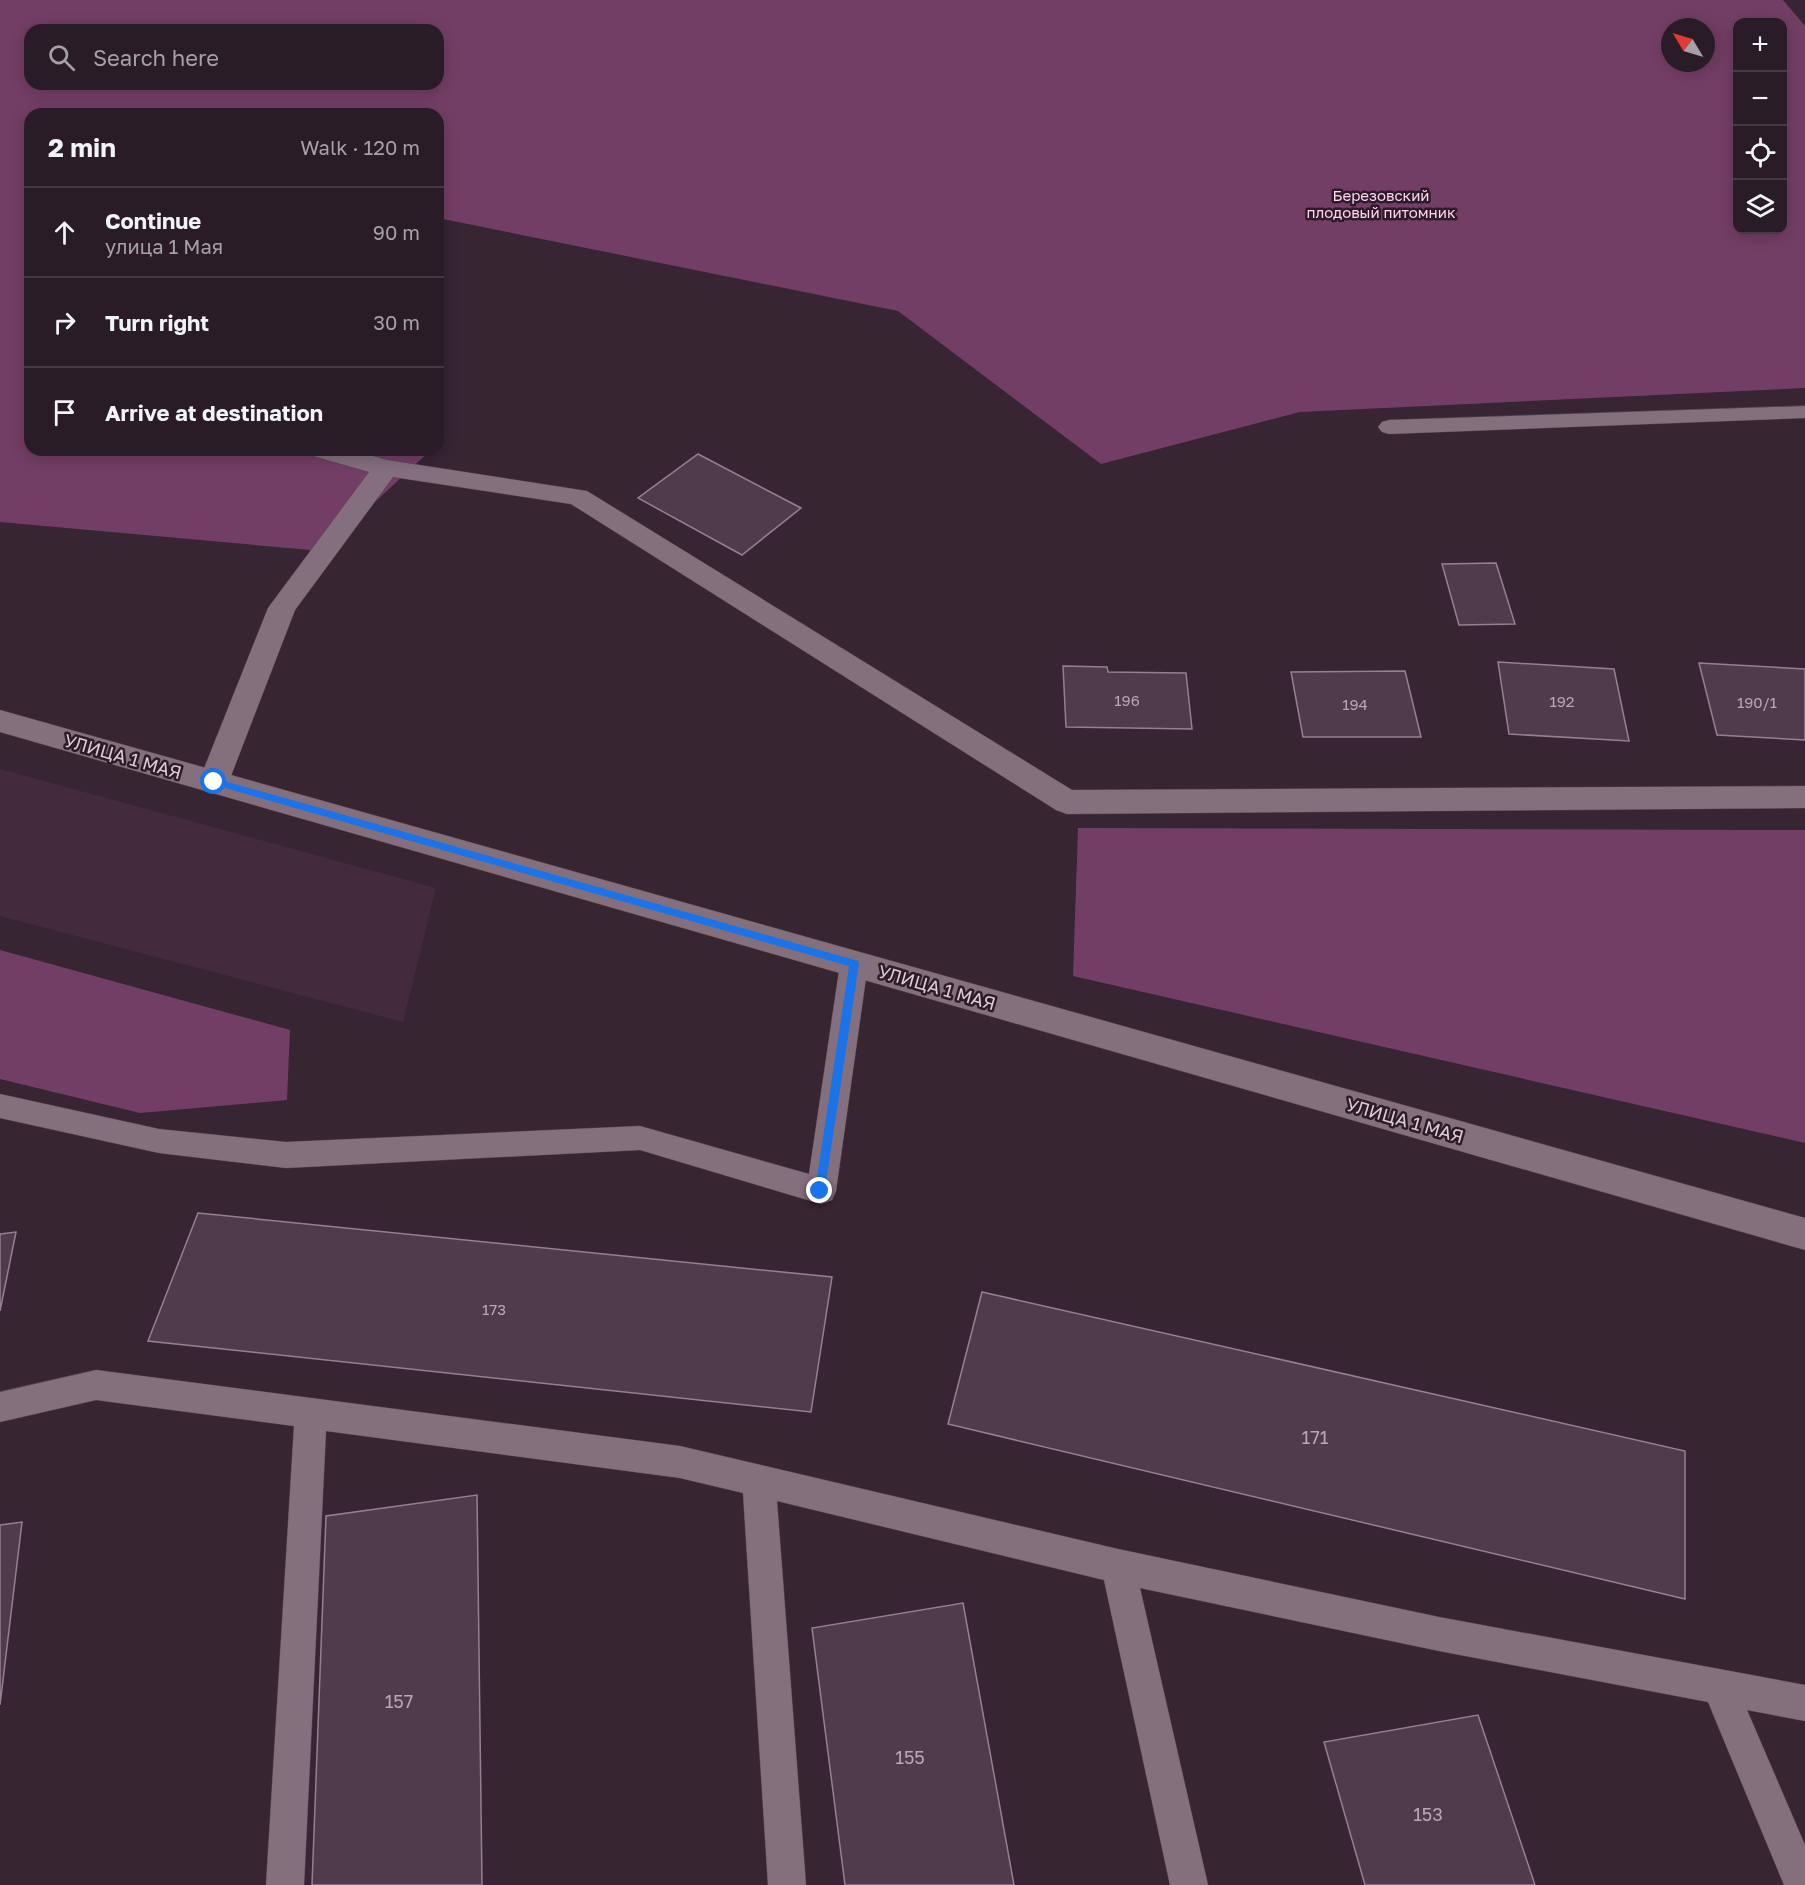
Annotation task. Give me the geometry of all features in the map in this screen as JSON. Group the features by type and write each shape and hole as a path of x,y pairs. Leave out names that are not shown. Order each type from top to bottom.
{"street":[{"path":"343,456 386,468 578,497 1067,802 1805,797"},
{"path":"214,782 282,608 386,468"},
{"name":"УЛИЦА 1 МАЯ","path":"0,721 1805,1234"}],"lane":[{"path":"1389,427 1805,412"},
{"path":"0,1106 159,1141 286,1155 640,1138 820,1191 854,964"},
{"path":"0,1407 96,1385 680,1462 1118,1566 1439,1634 1805,1703"},
{"path":"285,1885 311,1413"},
{"path":"759,1481 788,1885"},
{"path":"1118,1566 1190,1885"},
{"path":"1719,1687 1803,1885"}],"shaded area":[{"path":"0,769 436,888 403,1022 0,916"}],"green space":[{"name":"Березовский плодовый питомник","path":"0,0 1783,0 1805,26 1805,388 1300,412 1101,464 898,311 444,219 444,108 24,108 24,456 425,456 322,551 0,522"},
{"path":"1078,828 1805,830 1805,1143 1073,976"},
{"path":"0,950 290,1030 287,1100 140,1113 0,1079"}],"building":[{"path":"698,454 801,508 742,555 638,498"},
{"path":"1496,563 1515,624 1459,625 1442,564"},
{"path":"1498,662 1614,669 1629,741 1509,734"},
{"path":"1699,663 1805,669 1805,740 1717,735"},
{"path":"1063,666 1107,667 1108,672 1186,673 1192,729 1066,727"},
{"path":"1405,671 1421,737 1303,737 1291,672"},
{"path":"198,1213 832,1277 811,1412 148,1341"},
{"path":"16,1232 0,1311 0,1234"},
{"path":"982,1292 1685,1451 1685,1599 948,1424"},
{"path":"477,1495 482,1885 312,1885 326,1516"},
{"path":"22,1522 0,1705 0,1525"},
{"path":"963,1603 1014,1885 845,1885 812,1628"},
{"path":"1478,1715 1535,1885 1365,1885 1324,1742"}],"route":[{"path":"214,782 854,964 820,1191"}]}
